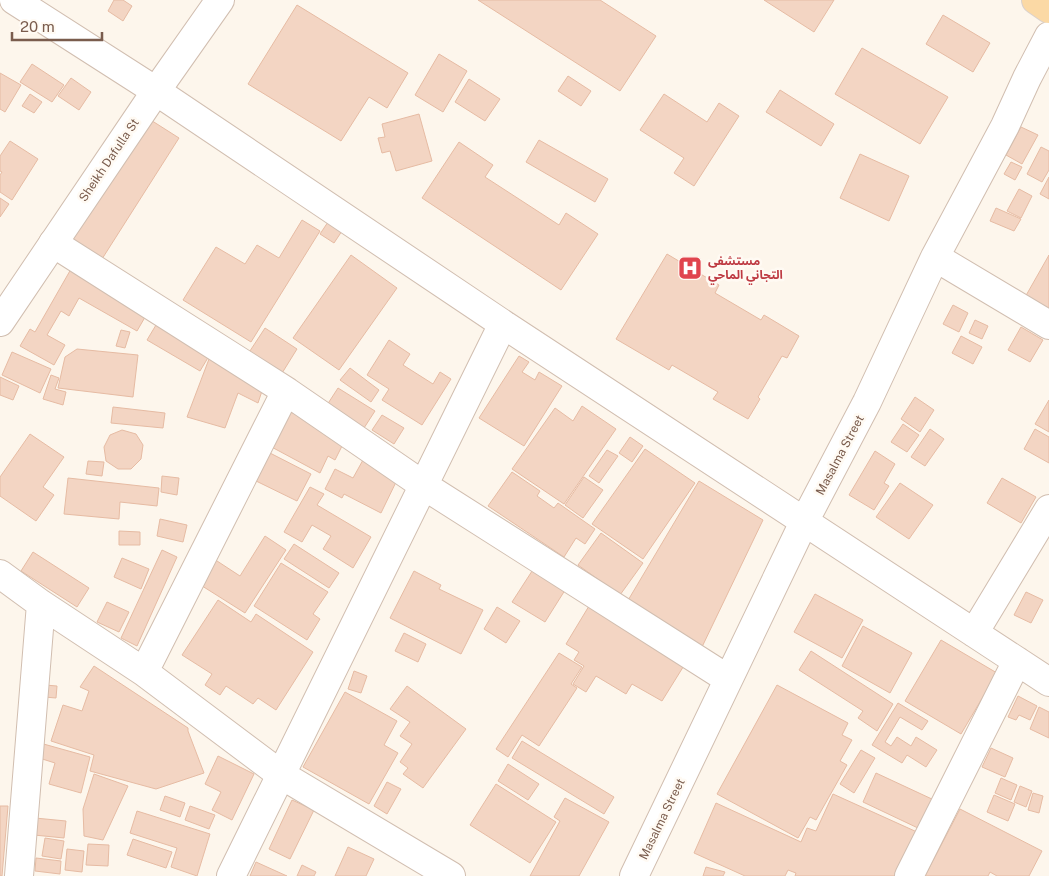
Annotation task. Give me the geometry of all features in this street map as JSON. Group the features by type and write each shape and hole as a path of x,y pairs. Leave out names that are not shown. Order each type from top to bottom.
{"main road":[{"path":"1036,0 1049,9"}],"street":[{"path":"14,0 156,91 503,324 1049,682"},
{"name":"Sheikh Dafulla St","path":"0,322 156,91 220,0"},
{"name":"Masalma Street","path":"634,876 804,522 868,402 935,257 1005,126 1049,36"},
{"path":"53,243 286,391 423,485 728,679"},
{"path":"935,257 1049,325"},
{"path":"231,876 503,324"},
{"path":"144,672 286,391"},
{"path":"974,633 1049,509"},
{"path":"0,574 144,672 280,774 451,876"},
{"path":"18,876 42,604"},
{"path":"909,876 1017,661"}],"building":[{"path":"114,0 123,0 132,6 123,21 108,11"},
{"path":"478,0 600,0 656,36 620,91"},
{"path":"764,0 834,0 814,32"},
{"path":"297,5 408,73 387,108 369,97 341,141 248,84"},
{"path":"943,15 990,43 973,72 926,44"},
{"path":"862,48 948,97 920,144 835,94"},
{"path":"439,54 467,71 443,112 415,95"},
{"path":"32,64 64,85 52,102 20,82"},
{"path":"0,73 21,85 5,112 0,109"},
{"path":"568,76 591,91 581,106 558,91"},
{"path":"71,78 91,92 79,110 58,96"},
{"path":"469,79 500,99 485,121 455,102"},
{"path":"780,90 834,124 821,146 766,112"},
{"path":"30,94 42,102 34,113 22,106"},
{"path":"664,94 707,122 719,103 739,116 694,186 674,173 684,158 640,130"},
{"path":"419,114 432,161 396,171 390,151 382,153 378,138 385,137 382,124"},
{"path":"146,117 179,138 102,259 69,238"},
{"path":"1021,127 1038,135 1022,164 1006,155"},
{"path":"539,140 608,179 595,202 526,162"},
{"path":"10,141 38,159 12,200 0,192 0,175 2,172 0,171 0,156"},
{"path":"459,142 493,165 485,177 559,225 566,213 598,234 561,290 422,198"},
{"path":"1041,147 1049,151 1049,170 1042,182 1027,174"},
{"path":"860,154 909,176 889,221 840,198"},
{"path":"1011,162 1022,167 1015,180 1004,174"},
{"path":"1049,177 1049,199 1040,194"},
{"path":"1019,189 1032,196 1021,218 1007,211"},
{"path":"0,198 9,204 0,217"},
{"path":"996,208 1021,219 1014,231 990,221"},
{"path":"330,219 344,228 334,243 320,234"},
{"path":"302,220 320,231 251,342 183,300 216,247 245,264 257,245 279,258"},
{"path":"667,254 719,285 715,293 761,320 764,315 799,336 787,358 782,356 758,397 760,399 748,419 713,399 718,392 672,365 669,370 616,339"},
{"path":"351,255 397,288 339,370 293,338"},
{"path":"1049,255 1049,314 1024,299"},
{"path":"71,269 148,312 137,331 79,298 69,316 61,311 47,335 65,345 54,365 20,346 30,329 35,332"},
{"path":"953,305 968,313 959,332 943,324"},
{"path":"975,320 988,326 982,339 969,333"},
{"path":"156,325 209,356 200,371 147,340"},
{"path":"1021,327 1043,340 1030,362 1008,350"},
{"path":"265,328 297,349 279,378 246,357"},
{"path":"121,330 130,332 125,348 116,346"},
{"path":"961,336 982,347 973,364 952,353"},
{"path":"389,340 410,354 403,365 433,384 440,372 451,379 422,425 382,400 389,389 367,375"},
{"path":"77,349 138,355 133,397 58,388 65,357"},
{"path":"12,352 51,369 40,393 2,375"},
{"path":"519,356 529,362 522,372 535,380 539,372 562,386 524,446 479,418"},
{"path":"209,359 262,391 258,403 238,393 225,428 187,417"},
{"path":"350,368 379,390 371,402 340,380"},
{"path":"51,375 59,378 55,389 66,392 63,405 43,399"},
{"path":"0,377 19,386 13,400 0,395"},
{"path":"338,388 375,411 364,428 327,405"},
{"path":"915,397 934,410 920,432 901,419"},
{"path":"1049,400 1049,432 1035,424"},
{"path":"582,406 616,429 564,504 512,469 555,408 573,421"},
{"path":"113,407 165,413 163,428 111,423"},
{"path":"285,409 345,440 335,460 328,456 320,473 266,444"},
{"path":"382,415 404,428 394,444 372,430"},
{"path":"903,424 919,435 907,452 891,442"},
{"path":"930,429 944,439 925,466 911,457"},
{"path":"1035,429 1049,437 1049,463 1024,449"},
{"path":"122,430 136,434 143,445 141,459 131,469 118,469 106,461 104,447 110,435"},
{"path":"30,434 64,457 43,487 54,495 36,521 0,496 0,477"},
{"path":"630,437 643,446 632,462 619,453"},
{"path":"645,449 695,483 643,559 592,524"},
{"path":"607,450 618,456 599,483 589,476"},
{"path":"875,451 895,464 884,483 889,486 874,510 849,495"},
{"path":"268,452 311,474 297,501 254,480"},
{"path":"363,460 398,478 381,513 344,494 342,498 325,489 335,469 353,478"},
{"path":"88,461 104,462 102,476 86,474"},
{"path":"512,472 540,491 537,496 554,508 558,503 595,529 585,544 576,538 564,557 488,506"},
{"path":"162,476 179,478 177,495 161,492"},
{"path":"584,477 603,490 583,518 565,505"},
{"path":"68,478 159,488 157,506 120,502 119,519 64,514"},
{"path":"1002,478 1036,497 1021,523 987,503"},
{"path":"699,481 763,520 701,649 627,602"},
{"path":"900,483 933,505 909,539 876,517"},
{"path":"310,487 324,494 317,505 371,537 353,568 323,549 331,536 312,525 302,542 284,532"},
{"path":"160,519 187,525 183,542 157,536"},
{"path":"119,531 140,532 140,545 119,545"},
{"path":"601,533 643,563 620,595 578,565"},
{"path":"265,536 286,550 245,613 199,584 214,559 240,576"},
{"path":"294,544 339,573 329,588 284,559"},
{"path":"162,550 177,557 137,646 121,638"},
{"path":"33,552 89,588 77,607 21,571"},
{"path":"122,558 149,569 141,589 114,577"},
{"path":"281,563 328,592 313,614 320,619 307,640 254,606"},
{"path":"534,568 567,587 545,622 512,602"},
{"path":"414,571 441,585 439,589 483,610 461,654 390,618"},
{"path":"1026,592 1043,600 1031,623 1014,615"},
{"path":"815,594 863,620 842,658 794,632"},
{"path":"218,600 251,622 256,614 313,652 276,710 258,698 253,704 226,686 220,695 205,685 212,674 182,655"},
{"path":"107,602 129,612 119,632 97,622"},
{"path":"589,606 685,664 662,701 632,684 626,694 596,676 586,692 573,684 584,666 574,660 579,652 566,644"},
{"path":"497,607 520,621 506,643 484,629"},
{"path":"863,626 912,653 890,693 842,666"},
{"path":"404,633 426,644 418,662 395,651"},
{"path":"941,640 997,673 961,734 905,701"},
{"path":"811,651 893,704 877,731 858,718 863,711 799,670"},
{"path":"559,653 582,667 571,684 577,688 539,746 522,735 508,757 496,749"},
{"path":"94,666 188,728 204,773 156,789 90,771 94,755 51,741 63,705 82,711 89,691 80,687"},
{"path":"354,671 367,676 361,693 348,689"},
{"path":"45,685 57,686 56,698 44,697"},
{"path":"777,685 848,723 842,735 852,740 840,761 847,765 816,820 810,817 798,838 717,794"},
{"path":"407,686 466,729 423,788 403,774 408,768 400,762 412,744 400,736 410,722 390,709"},
{"path":"345,692 397,721 384,745 398,753 369,804 303,767"},
{"path":"1018,696 1037,706 1030,720 1019,715 1016,720 1008,717"},
{"path":"898,703 928,721 922,730 900,717 885,742 891,746 897,737 911,746 916,737 937,750 926,767 907,755 902,763 872,745"},
{"path":"1039,707 1049,712 1049,738 1030,729"},
{"path":"522,741 614,797 604,814 512,758"},
{"path":"40,743 90,757 81,793 49,784 55,763 36,757"},
{"path":"991,748 1013,758 1005,777 982,767"},
{"path":"861,750 875,758 854,793 840,784"},
{"path":"218,756 254,774 232,820 212,810 221,792 205,784"},
{"path":"508,764 539,784 528,800 498,781"},
{"path":"876,773 934,800 920,829 863,802"},
{"path":"94,774 128,786 103,840 84,836 83,809"},
{"path":"1001,778 1017,785 1011,800 995,793"},
{"path":"387,782 401,789 387,814 374,806"},
{"path":"496,784 556,822 530,863 470,825"},
{"path":"1020,786 1032,791 1026,807 1014,802"},
{"path":"1033,793 1043,796 1039,813 1028,810"},
{"path":"833,794 917,832 897,876 795,876 796,873 788,870 785,876 745,876 694,853 716,803 801,842 807,828 816,831"},
{"path":"994,795 1015,804 1008,821 987,812"},
{"path":"165,796 185,803 180,817 160,810"},
{"path":"565,798 609,822 579,876 530,876 560,821 554,817"},
{"path":"292,800 314,810 290,859 269,849"},
{"path":"0,806 8,806 2,876 0,876"},
{"path":"190,806 215,815 209,829 185,820"},
{"path":"960,809 1042,851 1029,876 997,876 990,872 988,876 925,876"},
{"path":"137,811 210,834 197,876 171,867 177,848 130,833"},
{"path":"35,818 66,821 64,838 34,835"},
{"path":"45,838 64,841 61,859 42,856"},
{"path":"133,839 172,852 166,868 127,855"},
{"path":"88,844 109,845 108,866 86,865"},
{"path":"348,847 374,859 366,876 335,876"},
{"path":"67,849 84,851 82,872 65,870"},
{"path":"36,858 61,861 60,874 35,871"},
{"path":"256,862 287,876 250,876"},
{"path":"302,865 316,872 314,876 297,876"},
{"path":"706,867 725,872 723,876 703,876"}],"place":[{"name":"مستشفى التجاني الماحي","path":"690,268"}]}
